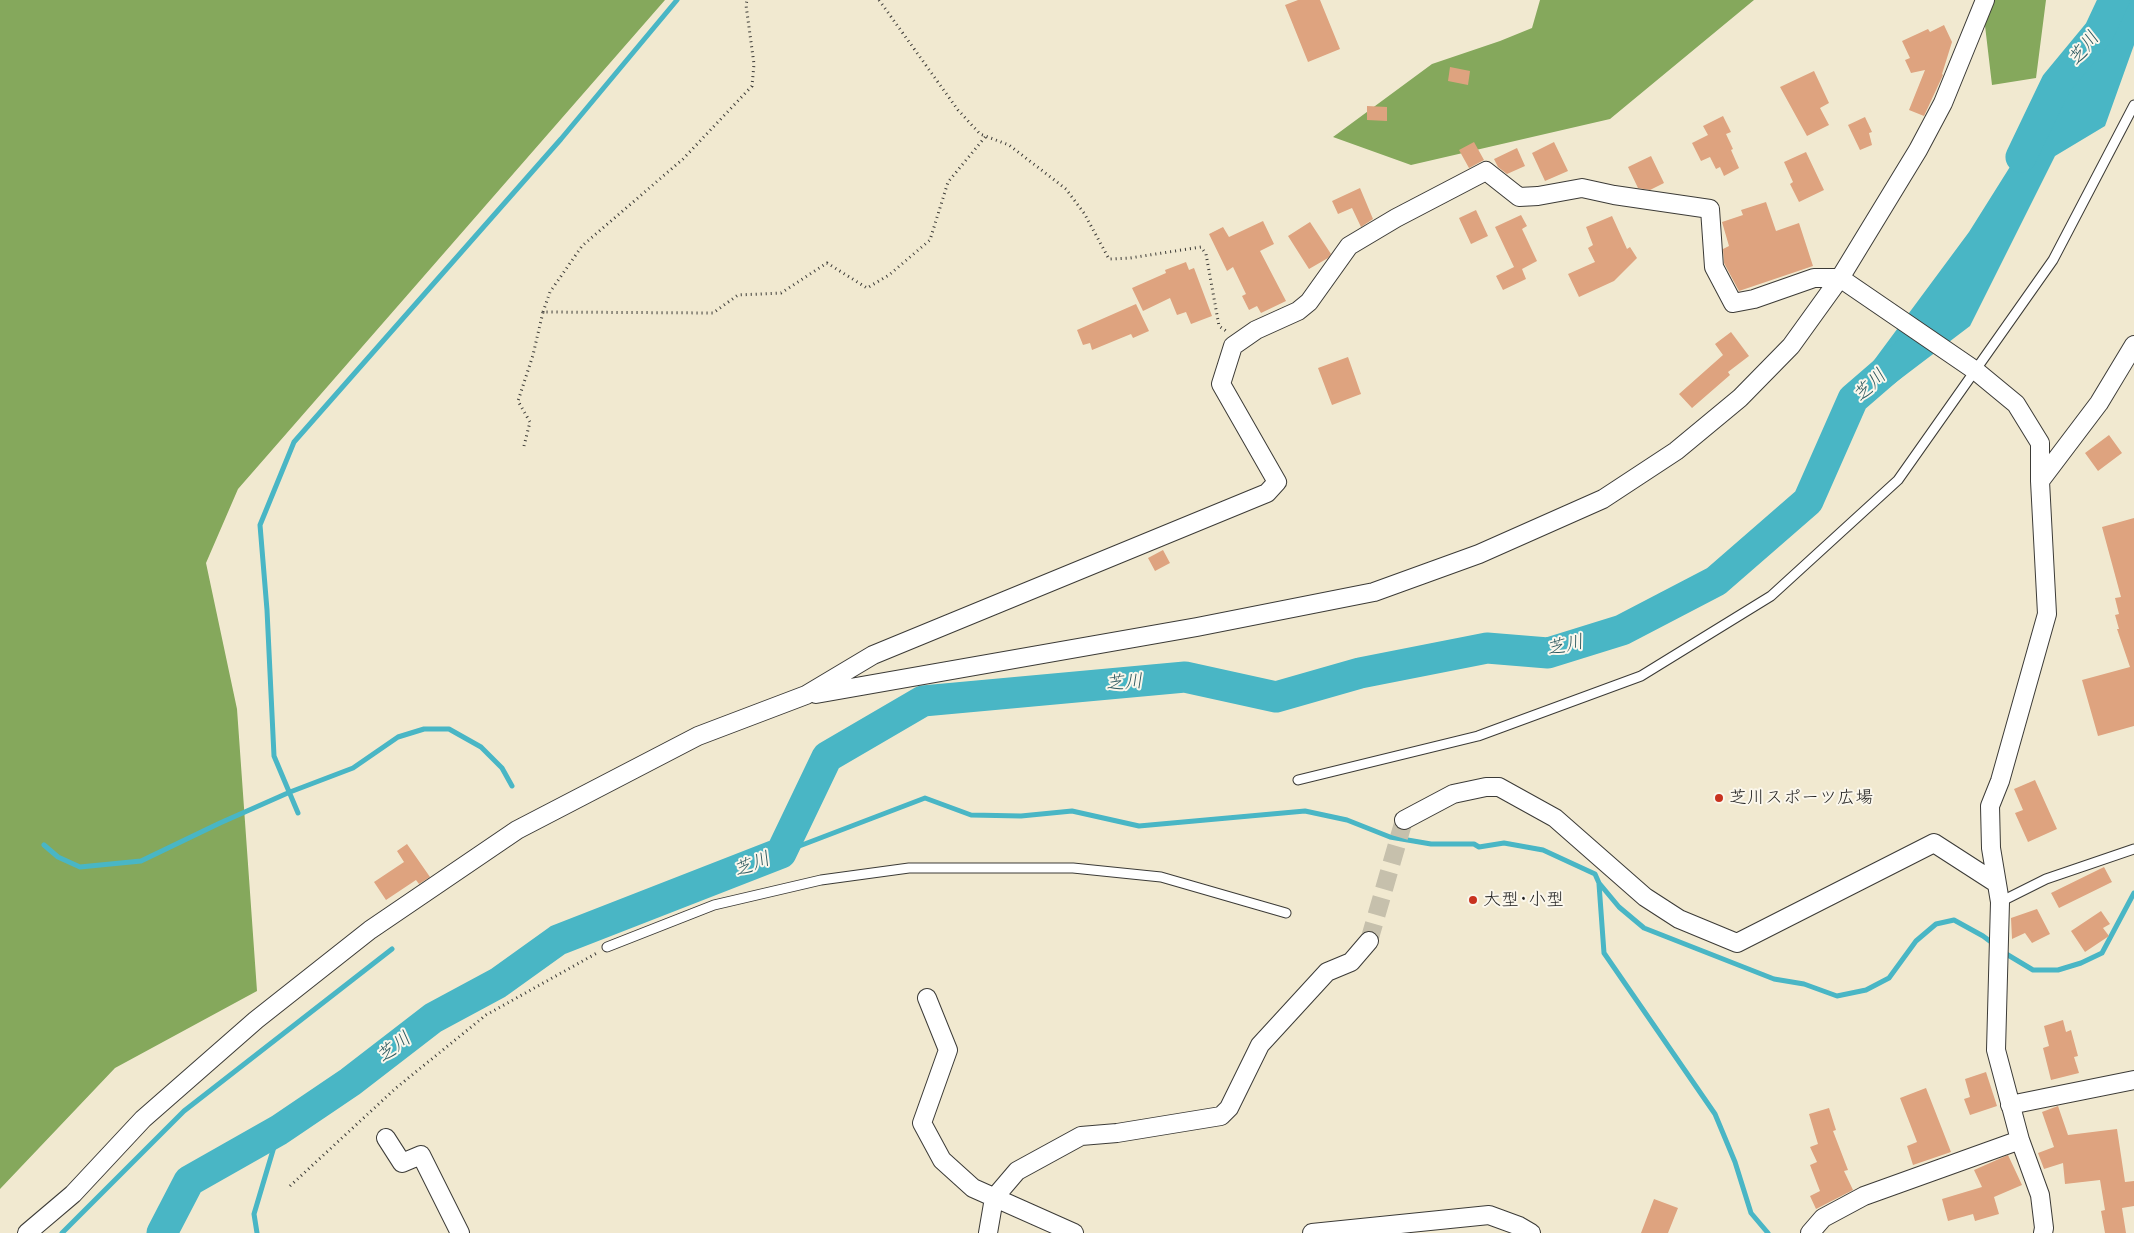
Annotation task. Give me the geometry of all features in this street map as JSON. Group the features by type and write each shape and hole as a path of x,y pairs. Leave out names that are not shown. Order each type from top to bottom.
{"street":[{"path":"806,695 1282,612 1374,592 1479,554 1603,499 1676,451 1740,398 1791,346 1840,278 1918,150 1943,103 1984,0"},
{"path":"27,1233 74,1194 143,1119 256,1020 370,930 517,830 698,736 806,695 872,655 1267,493 1277,482 1221,384 1233,346 1256,330 1298,311 1309,302 1349,246 1396,218 1486,171 1519,197 1538,196 1582,188 1614,196 1710,209 1714,267 1734,303 1754,299 1814,278 1840,278 1976,371 2016,404 2040,443 2040,481 2047,614 2000,781 1990,806 1991,848 2000,902 1996,1050 2020,1140 2040,1195 2047,1231"},
{"path":"2040,481 2099,402 2134,344"},
{"path":"1404,820 1453,794 1486,787 1499,787 1555,818 1645,897 1679,919 1737,943 1934,843 1996,883"},
{"path":"988,1233 994,1198 1017,1171 1081,1136 1116,1133 1220,1116 1229,1108 1260,1045 1327,972 1351,962 1369,941"},
{"path":"927,998 948,1050 922,1123 942,1160 973,1188 1074,1233"},
{"path":"2010,1105 2134,1080"},
{"path":"386,1138 402,1163 421,1155 460,1233"},
{"path":"1810,1233 1823,1218 1864,1196 2020,1140"},
{"path":"1312,1233 1489,1215 1519,1226 1531,1233"}],"lane":[{"path":"1298,780 1478,736 1640,676 1771,596 1898,480 2053,260 2134,105"},
{"path":"2000,902 2046,879 2134,849"},
{"path":"607,947 714,905 821,880 909,868 1073,868 1161,877 1286,913"}],"path":[{"path":"524,446 530,422 518,401 550,292 582,246 683,159 752,86 754,64 746,5 747,0"},
{"path":"879,0 958,110 980,134 1009,145 1066,188 1084,213 1109,259 1130,258 1201,247 1206,254 1219,326 1240,340"},
{"path":"543,312 713,313 738,295 781,293 827,263 867,288 888,275 930,240 948,182 986,136"},
{"path":"290,1186 396,1088 486,1015 607,947"}],"green space":[{"path":"0,0 665,0 238,489 206,563 237,709 257,991 115,1068 0,1189"},
{"path":"1540,0 1754,0 1610,119 1411,165 1333,137 1432,64 1532,28"},
{"path":"1982,0 2046,0 2036,78 1992,85"}],"water":[{"path":"2113,0 2134,0 2134,45 2105,126 2055,156 1970,326 1891,386 1869,367 1969,232"}],"building":[{"path":"1298,0 1320,0 1340,49 1308,62 1285,5"},
{"path":"1944,25 1952,42 1943,75 1924,116 1909,110 1925,70 1911,73 1905,60 1910,58 1902,41 1928,29 1930,32"},
{"path":"1450,67 1470,71 1468,85 1448,81"},
{"path":"1814,71 1829,103 1820,108 1829,125 1807,136 1780,87"},
{"path":"1367,106 1387,107 1387,121 1367,120"},
{"path":"1723,116 1731,132 1726,134 1739,168 1724,176 1720,167 1716,169 1710,157 1701,161 1692,143 1708,135 1703,126"},
{"path":"1865,117 1872,132 1869,133 1872,145 1860,150 1848,125"},
{"path":"1474,142 1484,160 1469,168 1459,150"},
{"path":"1554,142 1568,171 1545,181 1532,153"},
{"path":"1517,148 1525,166 1507,174 1498,167 1494,159"},
{"path":"1806,152 1824,190 1799,202 1790,184 1793,182 1784,162"},
{"path":"1651,156 1664,183 1650,190 1638,188 1628,167"},
{"path":"1360,188 1373,219 1361,227 1352,208 1338,214 1332,201"},
{"path":"1766,202 1776,231 1799,223 1813,266 1739,291 1724,263 1723,249 1729,246 1722,222 1743,215 1741,210"},
{"path":"1476,210 1488,236 1471,244 1459,218"},
{"path":"1521,215 1527,226 1522,229 1537,261 1522,269 1526,279 1503,290 1496,276 1514,267 1495,227"},
{"path":"1612,216 1627,249 1630,247 1637,258 1614,281 1579,297 1568,274 1595,262 1588,248 1593,245 1586,227"},
{"path":"1263,221 1274,244 1260,251 1286,301 1261,313 1257,306 1249,310 1242,296 1246,294 1233,267 1227,271 1209,234 1223,227 1229,237"},
{"path":"1310,222 1331,254 1328,258 1309,269 1288,236"},
{"path":"1186,262 1189,270 1194,268 1212,316 1191,324 1186,312 1177,315 1170,298 1143,311 1132,288 1166,273 1165,270"},
{"path":"1136,304 1149,331 1133,338 1131,334 1092,350 1090,343 1083,345 1077,330"},
{"path":"1731,332 1749,356 1728,372 1730,375 1692,408 1679,394 1723,355 1715,344"},
{"path":"1348,357 1361,394 1332,405 1318,368"},
{"path":"2109,435 2122,453 2098,471 2085,453"},
{"path":"2134,518 2134,726 2098,736 2082,680 2130,667 2117,629 2119,629 2115,615 2119,614 2115,598 2121,597 2102,527"},
{"path":"1163,550 1170,563 1155,571 1148,558"},
{"path":"2035,780 2057,829 2028,842 2015,813 2023,810 2014,789"},
{"path":"407,844 430,877 419,884 416,880 386,900 374,882 404,862 397,851"},
{"path":"2104,867 2112,882 2059,908 2051,893"},
{"path":"2037,909 2050,934 2032,943 2025,933 2012,939 2011,918"},
{"path":"2101,911 2110,924 2103,928 2109,936 2085,952 2071,931"},
{"path":"2063,1020 2066,1032 2071,1030 2078,1056 2074,1057 2079,1073 2051,1080 2043,1048 2049,1046 2044,1026"},
{"path":"1986,1072 1997,1106 1970,1115 1964,1099 1970,1097 1965,1079"},
{"path":"1926,1088 1951,1152 1913,1165 1907,1146 1917,1142 1900,1098"},
{"path":"2058,1106 2068,1135 2117,1129 2125,1182 2134,1181 2134,1206 2122,1208 2126,1233 2105,1233 2101,1211 2105,1210 2100,1180 2065,1184 2063,1163 2044,1169 2038,1153 2054,1147 2042,1112"},
{"path":"1829,1108 1836,1130 1833,1131 1848,1170 1844,1171 1853,1190 1816,1209 1810,1196 1820,1191 1810,1165 1817,1162 1810,1147 1818,1144 1809,1114"},
{"path":"2008,1155 2022,1185 1994,1197 1999,1214 1975,1221 1973,1214 1948,1221 1942,1199 1982,1187 1974,1170"},
{"path":"1654,1199 1678,1208 1668,1233 1641,1233"}],"waterway":[{"path":"298,813 274,756 267,610 260,525 294,442 561,139 677,0"},
{"name":"芝川","path":"2021,157 2056,84 2099,32 2114,0"},
{"name":"芝川","path":"162,1233 189,1181 279,1130 350,1082 433,1018 498,983 558,940 781,853 827,757 923,701 1185,677 1276,697 1360,673 1487,648 1548,653 1622,630 1716,581 1808,501 1853,399 1912,348"},
{"path":"44,845 58,857 80,867 141,861 290,792 353,768 398,737 424,729 449,729 481,747 502,768 512,786"},
{"path":"781,853 925,798 971,815 1021,816 1072,811 1139,826 1305,811 1347,820 1390,837 1431,844 1474,844 1479,847 1504,843 1543,850 1595,874 1599,883 1619,907 1644,928 1774,979 1804,984 1837,996 1866,990 1889,978 1916,941 1936,924 1954,920 1995,945"},
{"path":"1599,884 1604,953 1715,1114 1735,1162 1751,1213 1768,1233"},
{"path":"2003,952 2033,970 2058,970 2081,963 2102,953 2134,893"},
{"path":"62,1233 184,1111 392,949"},
{"path":"257,1233 254,1214 279,1130"}],"tunnel":[{"path":"1369,941 1404,820"}],"place":[{"name":"芝川スポーツ広場","path":"1719,798"},
{"name":"大型･小型","path":"1473,900"}]}
